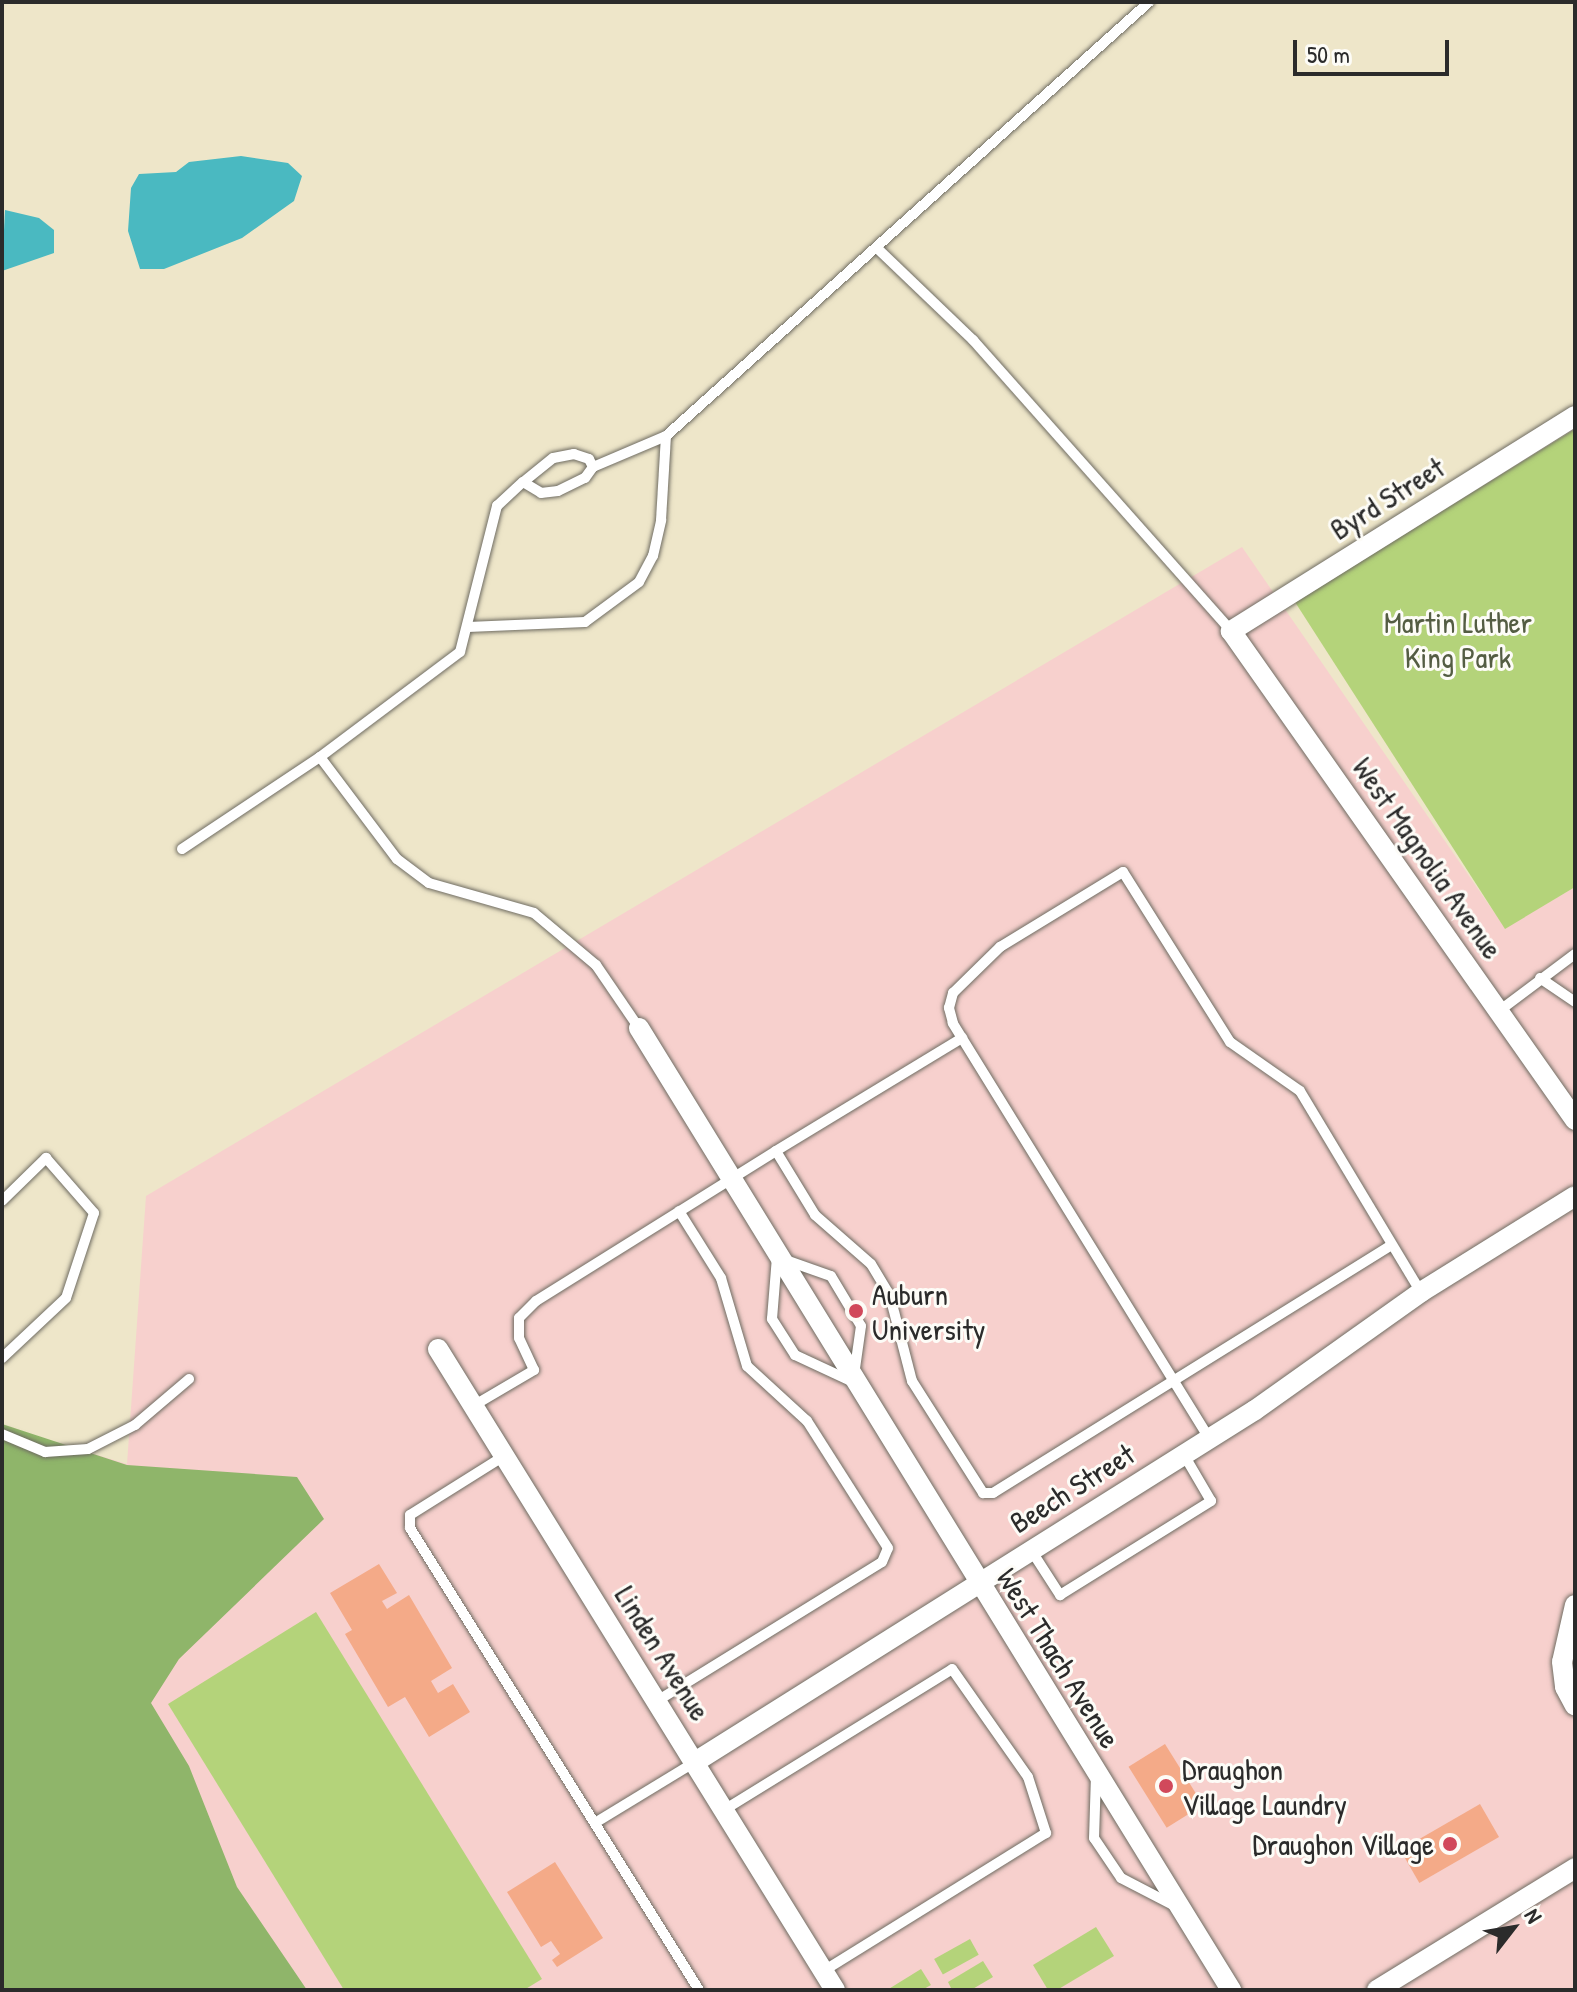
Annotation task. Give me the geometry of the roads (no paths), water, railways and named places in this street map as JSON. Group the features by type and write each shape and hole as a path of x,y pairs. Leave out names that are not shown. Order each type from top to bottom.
{"street":[{"name":"Byrd Street","path":"1231,631 1575,416"},
{"name":"West Magnolia Avenue","path":"1231,631 1575,1120"},
{"name":"West Thach Avenue","path":"639,1028 853,1382 1231,1990"},
{"name":"Beech Street","path":"695,1762 1209,1438 1421,1292 1575,1196"},
{"name":"Linden Avenue","path":"438,1349 835,1990"},
{"path":"1575,1605 1562,1662 1565,1687 1575,1706"},
{"path":"1377,1990 1575,1868"}],"lane":[{"path":"523,482 541,493 558,491 593,467 666,436 1149,2"},
{"path":"877,248 973,340 1231,631"},
{"path":"468,627 585,622 639,582 653,556 661,520 666,436"},
{"path":"182,849 320,757 460,652 497,506 553,458 574,454 589,459 593,467"},
{"path":"320,757 397,859 429,883 534,913 596,965 639,1028"},
{"path":"1209,1438 962,1038 949,1008 953,993 1000,947 1123,872 1230,1042 1300,1091 1421,1292"},
{"path":"1499,1011 1575,954"},
{"path":"1540,978 1575,1002"},
{"path":"473,1406 534,1370 519,1338 519,1318 536,1301 730,1178 962,1038"},
{"path":"776,1151 815,1215 871,1264 890,1296 912,1381 983,1493 993,1493 1391,1245"},
{"path":"2,1201 46,1158 94,1213 66,1298 4,1352"},
{"path":"657,1701 882,1562 888,1548 807,1421 747,1366 721,1278 679,1211"},
{"path":"777,1257 831,1276 861,1326 853,1382 795,1355 772,1319 777,1257"},
{"path":"2,1434 45,1452 88,1449 135,1425 189,1379"},
{"path":"1030,1549 1060,1595 1186,1517 1211,1501 1183,1453"},
{"path":"504,1456 410,1515 410,1528 595,1823 694,1988"},
{"path":"724,1810 952,1669 1028,1777 1046,1833 823,1971"},
{"name":"Beech Street","path":"595,1823 695,1762"},
{"path":"1096,1773 1094,1838 1121,1878 1181,1908"}],"water":[{"path":"241,156 288,163 302,176 294,201 242,238 164,269 140,269 128,231 131,188 139,174 176,172 189,162"},
{"path":"5,210 39,218 54,230 54,253 2,271"}],"place":[{"name":"Auburn University","path":"856,1311"},
{"name":"Draughon Village Laundry","path":"1166,1786"},
{"name":"Draughon Village","path":"1450,1844"}],"park label":[{"name":"Martin Luther King Park","path":"1458,639"}]}
